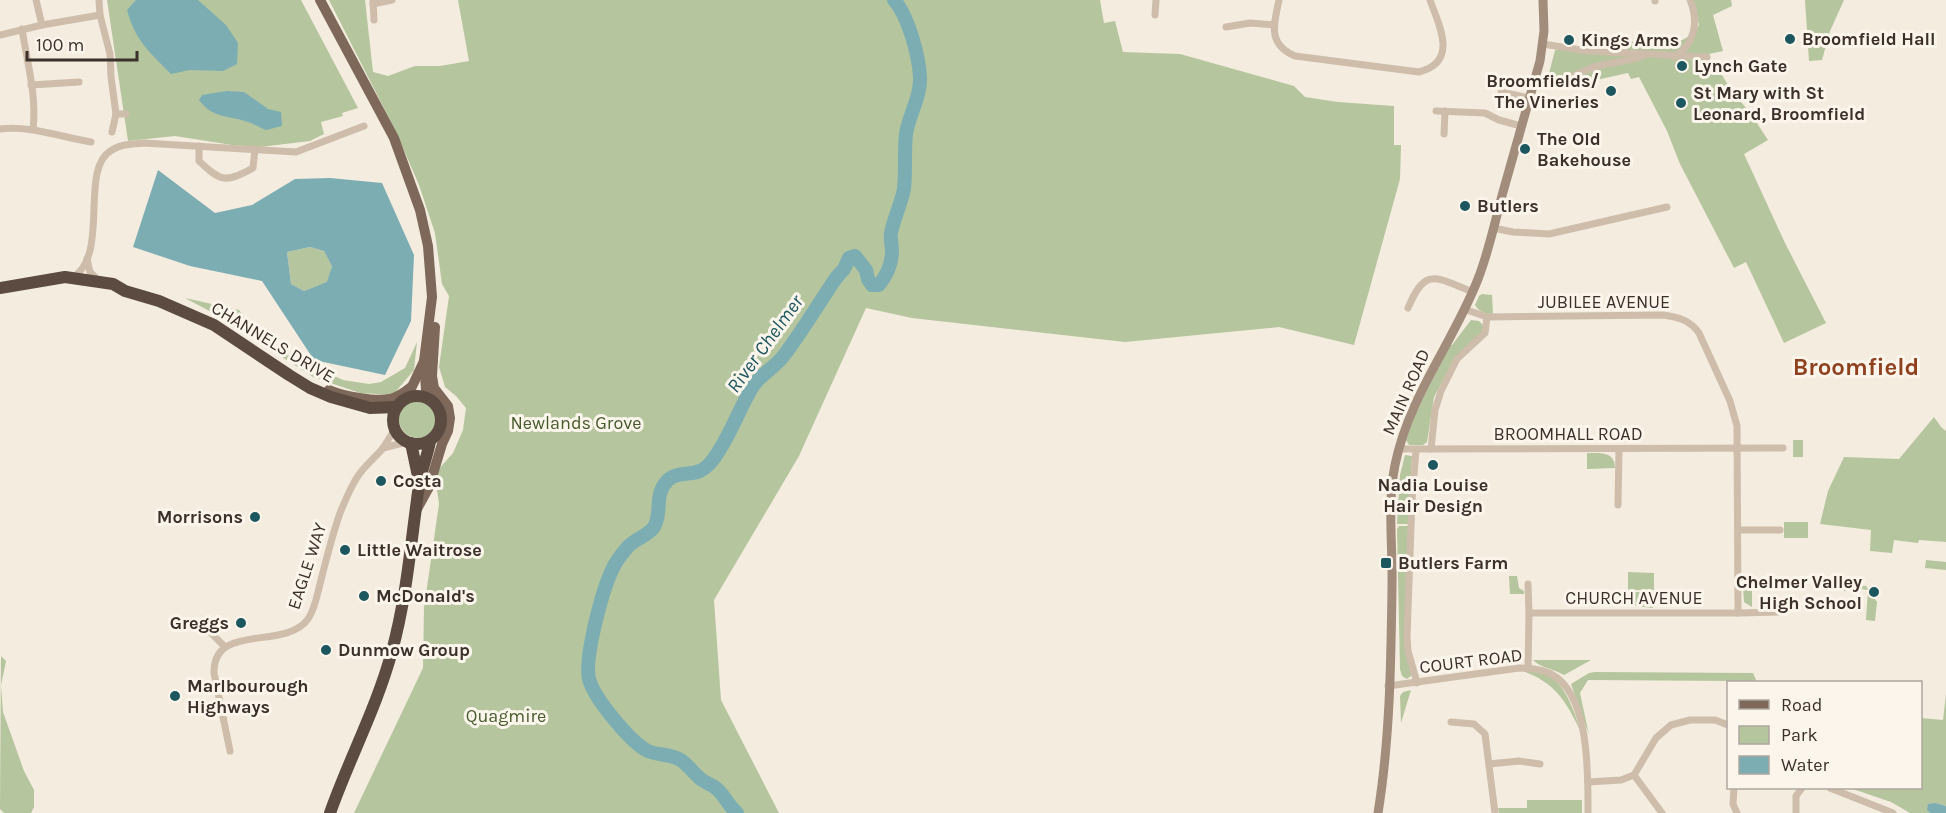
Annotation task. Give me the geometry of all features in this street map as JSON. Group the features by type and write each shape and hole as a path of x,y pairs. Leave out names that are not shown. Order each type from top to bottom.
{"highway":[{"name":"CHANNELS DRIVE","path":"0,288 35,281 72,278 112,284 214,325 289,375 331,397 370,408 394,425"},
{"name":"CHANNELS DRIVE","path":"52,280 112,291 126,291"},
{"path":"419,482 424,471 430,441 439,430 442,418 438,408 431,400 418,396 405,398 394,425 402,438 409,443 421,444 430,441"},
{"name":"CHANNELS DRIVE","path":"370,408 405,398"},
{"path":"330,813 391,653 408,579 419,482 409,443"}],"main road":[{"path":"320,0 394,138 420,210 428,246 435,330 432,376 434,388 448,406 450,418 448,431 429,487 417,509"},
{"name":"MAIN ROAD","path":"1377,813 1383,768 1388,686 1392,596 1392,488 1399,449 1417,397 1473,292 1534,85 1543,44 1543,0"},
{"path":"431,400 426,390 424,361 432,297"},
{"path":"289,375 334,392 365,398 390,399 400,395 405,398 424,361"}],"street":[{"path":"36,0 42,25"},
{"path":"99,0 100,15 110,54 116,114 112,132"},
{"path":"374,20 373,2 392,0"},
{"path":"1155,15 1156,0"},
{"path":"1279,0 1274,25 1277,41 1282,48 1295,56 1419,72 1438,62 1444,48 1442,33 1430,0"},
{"path":"1674,57 1684,50 1695,27 1696,16 1690,0"},
{"path":"0,35 100,15"},
{"path":"1226,27 1250,23 1274,25"},
{"path":"21,29 31,85 33,129"},
{"path":"1543,44 1578,50 1707,57"},
{"path":"1578,50 1600,58 1602,61 1600,65"},
{"path":"1534,85 1545,87 1600,65 1620,63 1646,55"},
{"path":"31,85 79,82"},
{"path":"1501,92 1529,99"},
{"path":"1436,111 1485,113 1499,120 1521,126"},
{"path":"1444,134 1445,111"},
{"path":"116,114 126,114"},
{"path":"72,278 82,270 87,259 93,227 98,163 110,150 125,145 144,143 296,152 364,126"},
{"path":"0,129 11,127 33,129 63,138 91,142"},
{"path":"199,146 199,161 215,176 234,178 253,168 255,149"},
{"path":"1493,228 1513,232 1549,234 1666,207"},
{"path":"87,259 90,272 103,282"},
{"path":"1408,308 1421,282 1432,278 1473,292"},
{"name":"JUBILEE AVENUE","path":"1464,309 1487,317 1663,315 1682,318 1695,327 1699,333 1730,401 1737,426 1738,448"},
{"name":"MAIN ROAD","path":"1431,449 1441,391 1457,359 1485,333 1487,317"},
{"name":"EAGLE WAY","path":"224,646 280,634 295,629 307,620 314,605 329,546 357,476 383,448 394,425"},
{"path":"383,448 409,443"},
{"path":"1738,613 1738,448 1783,448"},
{"name":"BROOMHALL ROAD","path":"1399,449 1738,448"},
{"path":"1617,505 1619,449"},
{"name":"MAIN ROAD","path":"1416,450 1407,637 1409,656 1417,683"},
{"path":"1738,530 1780,530"},
{"path":"1528,584 1528,668"},
{"name":"CHURCH AVENUE","path":"1529,613 1782,612"},
{"path":"202,624 224,646 217,655 214,673 230,751"},
{"name":"COURT ROAD","path":"1388,686 1507,669 1528,668 1552,674 1567,690 1576,708 1585,738 1588,813"},
{"path":"1588,782 1621,780 1634,776 1656,738 1671,725 1690,720 1715,720 1727,725"},
{"path":"1450,722 1466,722 1480,728 1485,734 1495,813"},
{"path":"1489,764 1520,761 1540,764"},
{"path":"1634,776 1662,813"},
{"path":"1734,789 1733,804 1737,813"},
{"path":"1796,813 1796,796 1801,789"},
{"path":"1833,789 1893,813"}],"green space":[{"path":"107,0 301,0 358,108 342,113 343,116 321,122 324,134 310,141 260,147 175,136 128,141"},
{"path":"329,0 365,0 373,72 388,76 415,66 440,66 469,61 458,0 1100,0 1104,23 1115,21 1123,52 1180,54 1294,86 1305,97 1394,106 1394,145 1401,145 1400,179 1354,345 1279,327 1125,342 912,318 866,308 799,456 714,600 721,700 779,813 354,813 423,668 424,608 439,504 437,471 453,453 463,430 466,408 445,387 439,367 449,296 442,284 435,233 419,185 397,134"},
{"path":"1692,0 1731,0 1732,6 1713,15 1723,51 1704,55 1705,60 1716,65 1731,90 1751,114 1768,140 1744,154 1785,243 1826,323 1784,343 1746,262 1734,268 1680,164 1667,131 1639,77 1631,79 1628,73 1545,89 1555,50 1654,39 1663,46 1688,37 1699,25"},
{"path":"1805,0 1844,0 1830,31 1822,60 1809,61"},
{"path":"310,247 324,251 332,265 328,282 304,291 291,284 287,252"},
{"path":"1482,294 1492,295 1493,314 1482,312 1475,305"},
{"path":"185,298 239,310 254,329 290,356 343,380 369,384 381,382 405,368 417,342 414,370 393,395 360,393 313,377 215,314"},
{"path":"1471,320 1479,321 1483,325 1483,331 1456,356 1434,397 1427,442 1423,445 1409,445 1406,440 1415,414 1450,345"},
{"path":"418,400 432,405 437,419 432,433 418,438 404,433 399,419 404,405"},
{"path":"1934,417 1946,431 1946,542 1919,540 1918,543 1894,540 1892,553 1870,551 1871,530 1820,524 1828,491 1844,457 1899,459"},
{"path":"1793,440 1803,440 1803,457 1793,457"},
{"path":"1587,453 1602,453 1610,456 1615,468 1587,469"},
{"path":"1405,455 1412,456 1408,524 1397,524 1400,475"},
{"path":"1784,522 1808,522 1808,538 1784,538"},
{"path":"1399,526 1408,526 1409,667 1412,675 1407,679 1402,676 1400,669 1397,529"},
{"path":"1926,560 1946,562 1946,570 1925,568"},
{"path":"1628,572 1654,573 1654,590 1628,590"},
{"path":"1509,576 1517,576 1519,588 1524,591 1524,594 1510,594"},
{"path":"1832,583 1866,586 1877,602 1875,621 1866,620 1868,590 1846,587 1846,591 1831,590"},
{"path":"1743,586 1752,587 1752,607 1744,602"},
{"path":"1628,592 1653,592 1653,608 1628,605"},
{"path":"1,656 6,661 1,685 3,712 24,771 34,790 34,807 31,813 4,813 0,809"},
{"path":"1533,660 1591,660 1564,675"},
{"path":"1517,669 1537,671 1554,679 1566,694 1580,730 1563,699 1549,685"},
{"path":"1589,673 1753,673 1757,681 1588,680 1580,693 1589,735 1571,684"},
{"path":"1411,690 1401,723 1400,696 1403,692"},
{"path":"1946,694 1946,806 1936,803 1927,810 1930,813 1910,813 1891,802 1853,789 1922,789 1922,718 1943,720"},
{"path":"1527,800 1582,800 1582,813 1499,813 1498,808 1527,808"}],"water":[{"path":"136,0 198,0 226,25 238,43 237,64 223,71 190,70 171,74 149,52 134,30 127,10"},
{"path":"227,91 244,92 268,109 281,112 282,126 266,130 248,122 215,113 199,100 202,95"},
{"path":"158,170 215,213 252,205 295,179 330,178 382,183 414,255 411,321 385,375 314,360 262,281 190,266 133,247","holes":["310,247 324,251 332,266 327,282 304,291 291,284 287,252"]},
{"path":"1936,803 1946,806 1946,813 1930,813 1927,810 1928,804"}],"waterway":[{"name":"River Chelmer","path":"737,813 714,786 702,780 682,761 648,751 615,720 599,699 590,682 588,672 591,643 604,592 614,565 632,543 654,527 663,486 673,477 700,471 712,461 724,443 753,386 785,354 844,269 849,258 855,256 866,270 872,285 879,285 887,273 892,256 891,233 904,189 906,134 920,84 912,36 904,15 894,0"}],"place":[{"name":"Broomfield Hall","path":"1790,39"},
{"name":"Kings Arms","path":"1569,40"},
{"name":"Lynch Gate","path":"1682,66"},
{"name":"Broomfields/ The Vineries","path":"1611,91"},
{"name":"St Mary with St Leonard, Broomfield","path":"1681,103"},
{"name":"The Old Bakehouse","path":"1525,149"},
{"name":"Butlers","path":"1465,206"},
{"name":"Nadia Louise Hair Design","path":"1433,465"},
{"name":"Costa","path":"381,481"},
{"name":"Morrisons","path":"255,517"},
{"name":"Little Waitrose","path":"345,550"},
{"name":"Butlers Farm","path":"1386,563"},
{"name":"Chelmer Valley High School","path":"1874,592"},
{"name":"McDonald's","path":"364,596"},
{"name":"Greggs","path":"241,623"},
{"name":"Dunmow Group","path":"326,650"},
{"name":"Marlbourough Highways","path":"175,696"}],"district":[{"name":"Broomfield","path":"1856,367"}],"park label":[{"name":"Newlands Grove","path":"576,423"},
{"name":"Quagmire","path":"506,716"}]}
